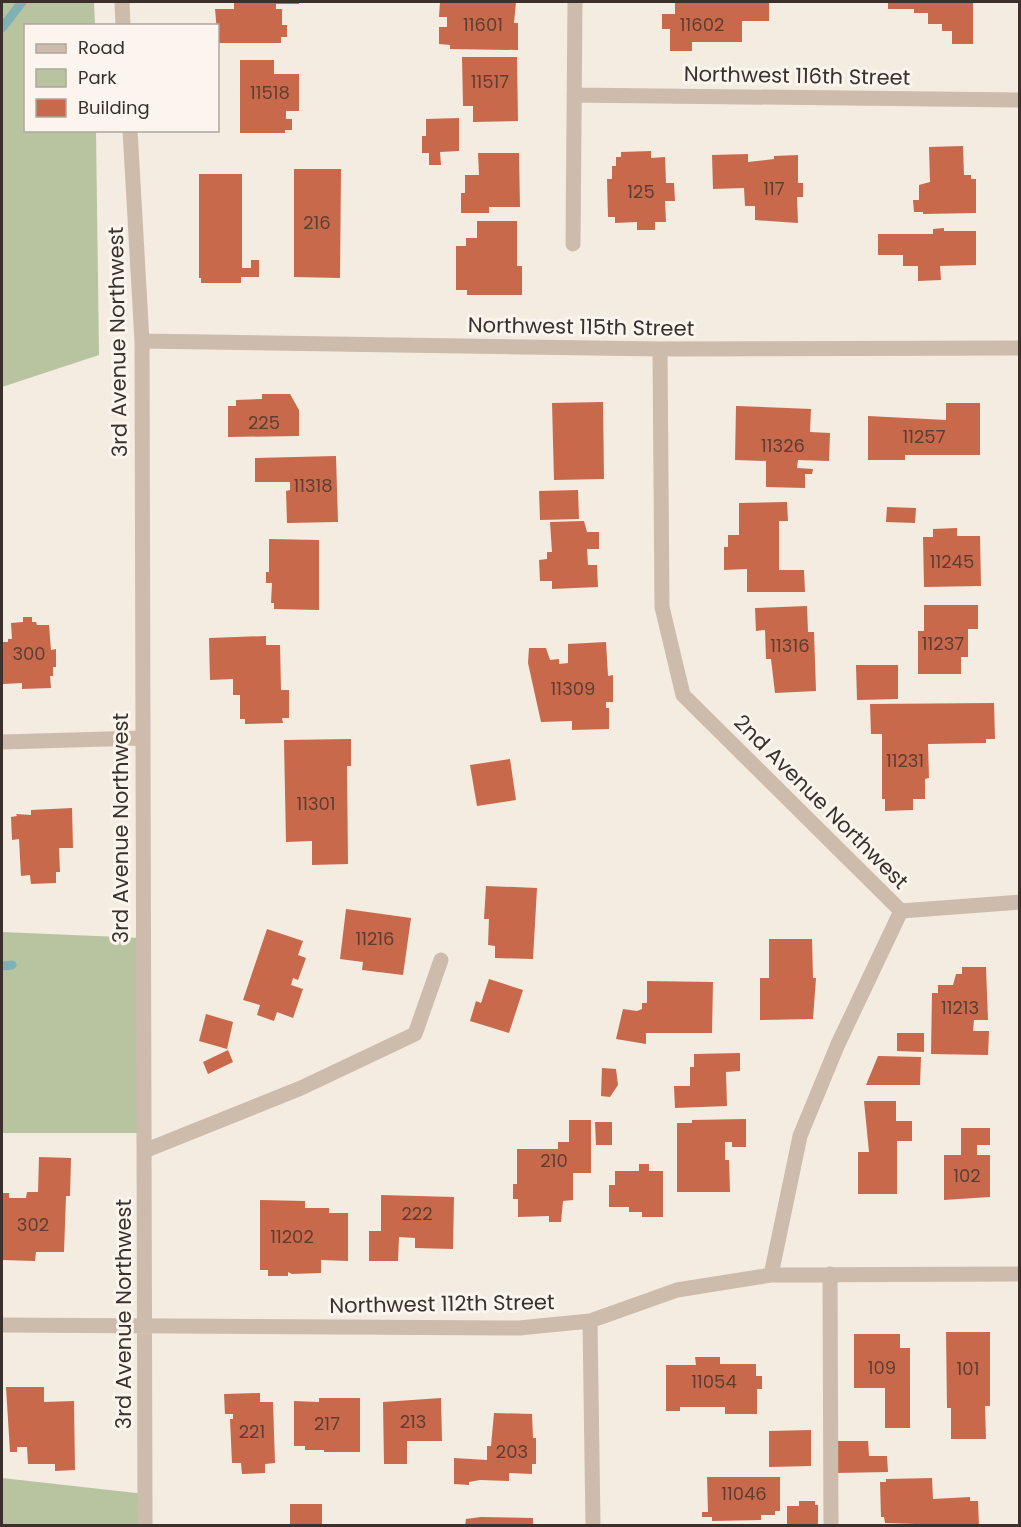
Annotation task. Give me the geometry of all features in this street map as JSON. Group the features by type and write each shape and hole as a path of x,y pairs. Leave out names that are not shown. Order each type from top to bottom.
{"street":[{"path":"122,2 123,24"},
{"path":"573,244 575,2"},
{"name":"Northwest 116th Street","path":"574,95 1020,100"},
{"name":"3rd Avenue Northwest","path":"130,132 142,341 145,1526"},
{"name":"Northwest 115th Street","path":"142,341 660,350 1020,348"},
{"name":"2nd Avenue Northwest","path":"660,350 662,607 683,695 901,911 838,1044 800,1136 771,1275"},
{"path":"2,742 142,738"},
{"path":"901,911 1020,902"},
{"path":"144,1151 301,1088 416,1034 441,960"},
{"path":"830,1274 831,1526"},
{"name":"Northwest 112th Street","path":"2,1325 519,1328 590,1321 677,1290 771,1275 1020,1274"},
{"path":"590,1321 593,1526"}],"green space":[{"path":"2,2 94,2 95,24 24,24 24,132 96,132 99,355 2,387"},
{"path":"2,932 143,938 144,1133 2,1133"},
{"path":"2,1478 145,1494 145,1525 2,1526"}],"building":[{"path":"234,2 299,2 299,4 276,4 276,9 282,9 282,25 287,25 287,37 281,37 281,43 219,43 219,24 216,24 215,9 234,9"},
{"path":"440,2 516,2 514,23 518,23 518,50 450,49 450,45 439,44 439,27 447,27 447,17 439,17"},
{"path":"675,2 769,2 769,21 742,21 742,42 692,42 692,51 670,51 670,29 662,29 662,14 675,14"},
{"path":"888,2 973,2 973,44 952,44 952,31 942,31 942,24 928,24 928,13 914,13 914,9 888,9"},
{"path":"462,57 517,57 518,121 473,122 473,106 463,106"},
{"path":"240,60 274,60 274,74 299,74 299,111 286,111 286,119 292,119 292,130 285,130 285,133 240,133"},
{"path":"459,118 459,151 440,152 441,165 429,165 429,153 422,153 422,136 426,136 426,119"},
{"path":"963,146 964,175 971,175 971,179 976,179 976,213 923,214 923,212 914,212 913,200 919,200 919,185 930,182 929,147"},
{"path":"651,151 651,158 665,157 666,183 674,183 675,201 665,201 666,222 655,222 655,230 637,230 637,222 615,223 615,217 608,217 607,179 612,179 612,166 616,166 616,157 621,157 621,152"},
{"path":"478,153 519,153 520,207 489,207 489,213 461,213 461,193 465,193 465,175 479,175"},
{"path":"748,154 748,162 774,159 774,156 798,155 798,183 803,183 803,197 797,197 798,223 755,220 755,206 745,206 744,188 713,189 712,155"},
{"path":"294,169 341,169 340,278 294,277"},
{"path":"199,174 242,174 242,268 251,268 251,260 259,260 259,277 241,277 241,283 201,283 201,278 199,278"},
{"path":"477,221 517,221 517,266 522,266 522,295 467,295 467,290 456,290 456,246 466,246 466,238 477,238"},
{"path":"944,228 944,231 976,231 976,265 940,266 941,280 918,281 918,266 903,266 903,255 878,255 878,234 933,234 933,229"},
{"path":"262,394 290,394 299,410 299,436 228,437 228,406 236,406 236,400 262,399"},
{"path":"603,402 604,479 554,480 552,403"},
{"path":"946,403 980,403 980,455 905,455 905,460 868,460 868,416 946,420"},
{"path":"736,406 811,409 810,432 830,433 829,461 798,460 797,468 813,469 812,474 805,474 805,488 766,487 766,461 735,460"},
{"path":"336,456 338,522 287,523 286,491 290,490 290,482 255,482 255,458"},
{"path":"578,490 579,519 540,520 539,491"},
{"path":"787,502 788,521 779,521 779,570 804,570 805,592 747,592 747,569 724,570 724,547 728,547 728,535 739,535 739,503"},
{"path":"887,507 916,508 915,523 886,522"},
{"path":"584,521 587,532 599,532 599,549 587,549 588,565 597,565 598,587 552,589 552,581 540,581 539,560 547,559 547,552 552,552 550,522"},
{"path":"957,528 957,536 980,536 981,586 924,587 923,537 933,537 933,529"},
{"path":"269,539 319,540 319,610 274,609 274,603 271,603 272,583 266,583 266,572 269,572"},
{"path":"924,605 978,605 978,629 968,629 968,657 961,657 961,674 918,674 918,631 924,631"},
{"path":"807,606 808,632 814,632 816,691 775,693 771,659 766,659 765,630 756,631 755,608"},
{"path":"23,617 32,617 32,622 36,622 37,625 49,625 51,650 56,649 56,667 53,667 53,676 50,676 51,688 22,689 22,683 3,684 2,642 12,639 11,623 23,622"},
{"path":"266,636 266,645 280,645 281,690 289,690 289,718 282,718 283,723 245,724 245,719 240,719 240,695 233,695 233,679 210,680 209,638"},
{"path":"606,642 608,676 613,675 613,702 606,702 606,708 609,708 609,729 572,730 572,721 541,722 528,663 529,648 546,648 550,660 559,659 559,664 568,663 568,644"},
{"path":"856,665 898,665 898,699 857,700"},
{"path":"994,703 995,739 986,739 986,743 928,744 929,778 925,779 925,799 913,799 913,810 885,811 885,799 882,799 882,734 871,734 870,704"},
{"path":"351,739 351,766 347,766 348,864 312,865 312,841 286,842 284,740"},
{"path":"510,759 516,800 477,806 470,765"},
{"path":"72,808 73,848 59,848 60,872 56,872 56,883 31,884 30,875 21,876 19,839 12,840 11,817 17,816 16,814 31,815 31,810"},
{"path":"486,886 537,888 533,959 495,958 495,946 488,945 489,919 484,919"},
{"path":"346,909 411,918 403,975 362,970 363,962 340,959"},
{"path":"267,929 303,941 298,955 306,958 298,980 293,978 291,985 303,989 293,1018 277,1012 274,1021 257,1015 260,1005 243,1000"},
{"path":"769,939 812,939 813,978 816,978 813,1019 760,1020 760,978 769,978"},
{"path":"962,967 986,967 988,1020 974,1020 973,1031 989,1031 988,1055 931,1054 932,993 938,993 938,985 953,985 956,974 962,974"},
{"path":"489,979 523,990 509,1033 470,1021 476,1001 481,1003"},
{"path":"647,981 713,982 712,1033 646,1033 646,1044 616,1039 623,1009 637,1011 642,1009 642,1003 647,1003"},
{"path":"206,1014 233,1022 227,1049 199,1041"},
{"path":"897,1033 924,1033 924,1052 897,1051"},
{"path":"228,1050 233,1062 208,1074 203,1062"},
{"path":"740,1053 740,1071 726,1072 727,1106 675,1108 674,1086 690,1086 690,1067 694,1067 694,1054"},
{"path":"878,1056 921,1057 920,1085 866,1085"},
{"path":"602,1068 616,1069 618,1085 610,1097 601,1096"},
{"path":"864,1101 896,1101 896,1121 912,1121 912,1141 897,1141 897,1194 858,1194 858,1152 869,1152"},
{"path":"746,1119 746,1147 732,1147 732,1142 725,1142 725,1160 729,1160 730,1192 677,1192 677,1123 692,1123 692,1120"},
{"path":"569,1120 591,1120 591,1173 573,1173 573,1200 563,1201 561,1222 549,1222 549,1216 518,1217 518,1199 513,1199 513,1184 517,1184 517,1149 558,1149 558,1142 569,1142"},
{"path":"595,1122 612,1122 612,1145 596,1145"},
{"path":"961,1128 990,1128 990,1145 977,1145 977,1155 990,1155 990,1197 944,1200 944,1155 961,1155"},
{"path":"39,1157 71,1158 70,1196 66,1196 64,1252 36,1252 35,1261 2,1260 2,1193 9,1193 9,1198 26,1198 27,1192 38,1192"},
{"path":"639,1164 649,1164 649,1171 663,1171 663,1217 642,1217 642,1212 629,1212 629,1207 609,1207 609,1185 615,1185 615,1171 639,1171"},
{"path":"381,1195 454,1197 453,1249 415,1248 415,1238 399,1237 398,1261 369,1261 369,1231 381,1231"},
{"path":"260,1200 305,1201 305,1208 329,1208 329,1213 348,1213 348,1261 321,1260 321,1273 292,1274 288,1272 288,1276 268,1276 268,1270 260,1270"},
{"path":"946,1332 990,1332 990,1406 985,1406 986,1439 951,1439 951,1408 947,1408"},
{"path":"854,1334 900,1334 900,1348 910,1348 910,1428 885,1428 885,1388 854,1388"},
{"path":"695,1357 720,1357 720,1364 756,1364 756,1376 762,1376 762,1389 757,1389 757,1414 725,1414 725,1407 680,1407 680,1411 666,1411 666,1365 696,1365"},
{"path":"6,1387 44,1387 44,1402 74,1401 75,1470 55,1471 55,1464 28,1464 27,1447 17,1447 17,1452 10,1452"},
{"path":"260,1393 260,1402 273,1402 275,1463 265,1464 265,1473 242,1474 241,1463 232,1463 230,1419 233,1419 233,1414 225,1414 224,1394"},
{"path":"319,1398 360,1398 360,1452 324,1452 324,1450 305,1450 305,1446 294,1446 294,1401 319,1402"},
{"path":"441,1398 442,1441 407,1441 407,1464 384,1464 383,1402"},
{"path":"494,1413 532,1414 533,1438 536,1438 536,1464 532,1464 532,1474 509,1473 509,1481 480,1480 469,1482 469,1485 454,1484 454,1458 487,1460 487,1446 491,1446"},
{"path":"811,1430 811,1466 769,1467 769,1431"},
{"path":"836,1441 868,1441 869,1456 887,1456 888,1472 836,1473"},
{"path":"707,1477 780,1477 780,1511 775,1511 775,1515 761,1515 761,1520 712,1521 712,1517 702,1517 702,1512 708,1512"},
{"path":"932,1478 933,1499 970,1497 970,1501 978,1501 979,1526 885,1523 884,1517 881,1517 880,1482 886,1482 886,1479"},
{"path":"799,1501 815,1501 815,1505 818,1505 818,1526 787,1526 787,1506 799,1506"},
{"path":"290,1504 322,1504 322,1524 290,1525"},
{"path":"533,1518 533,1526 465,1526 466,1519"}],"waterway":[{"path":"2,28 22,2"},
{"path":"2,966 12,965"}]}
